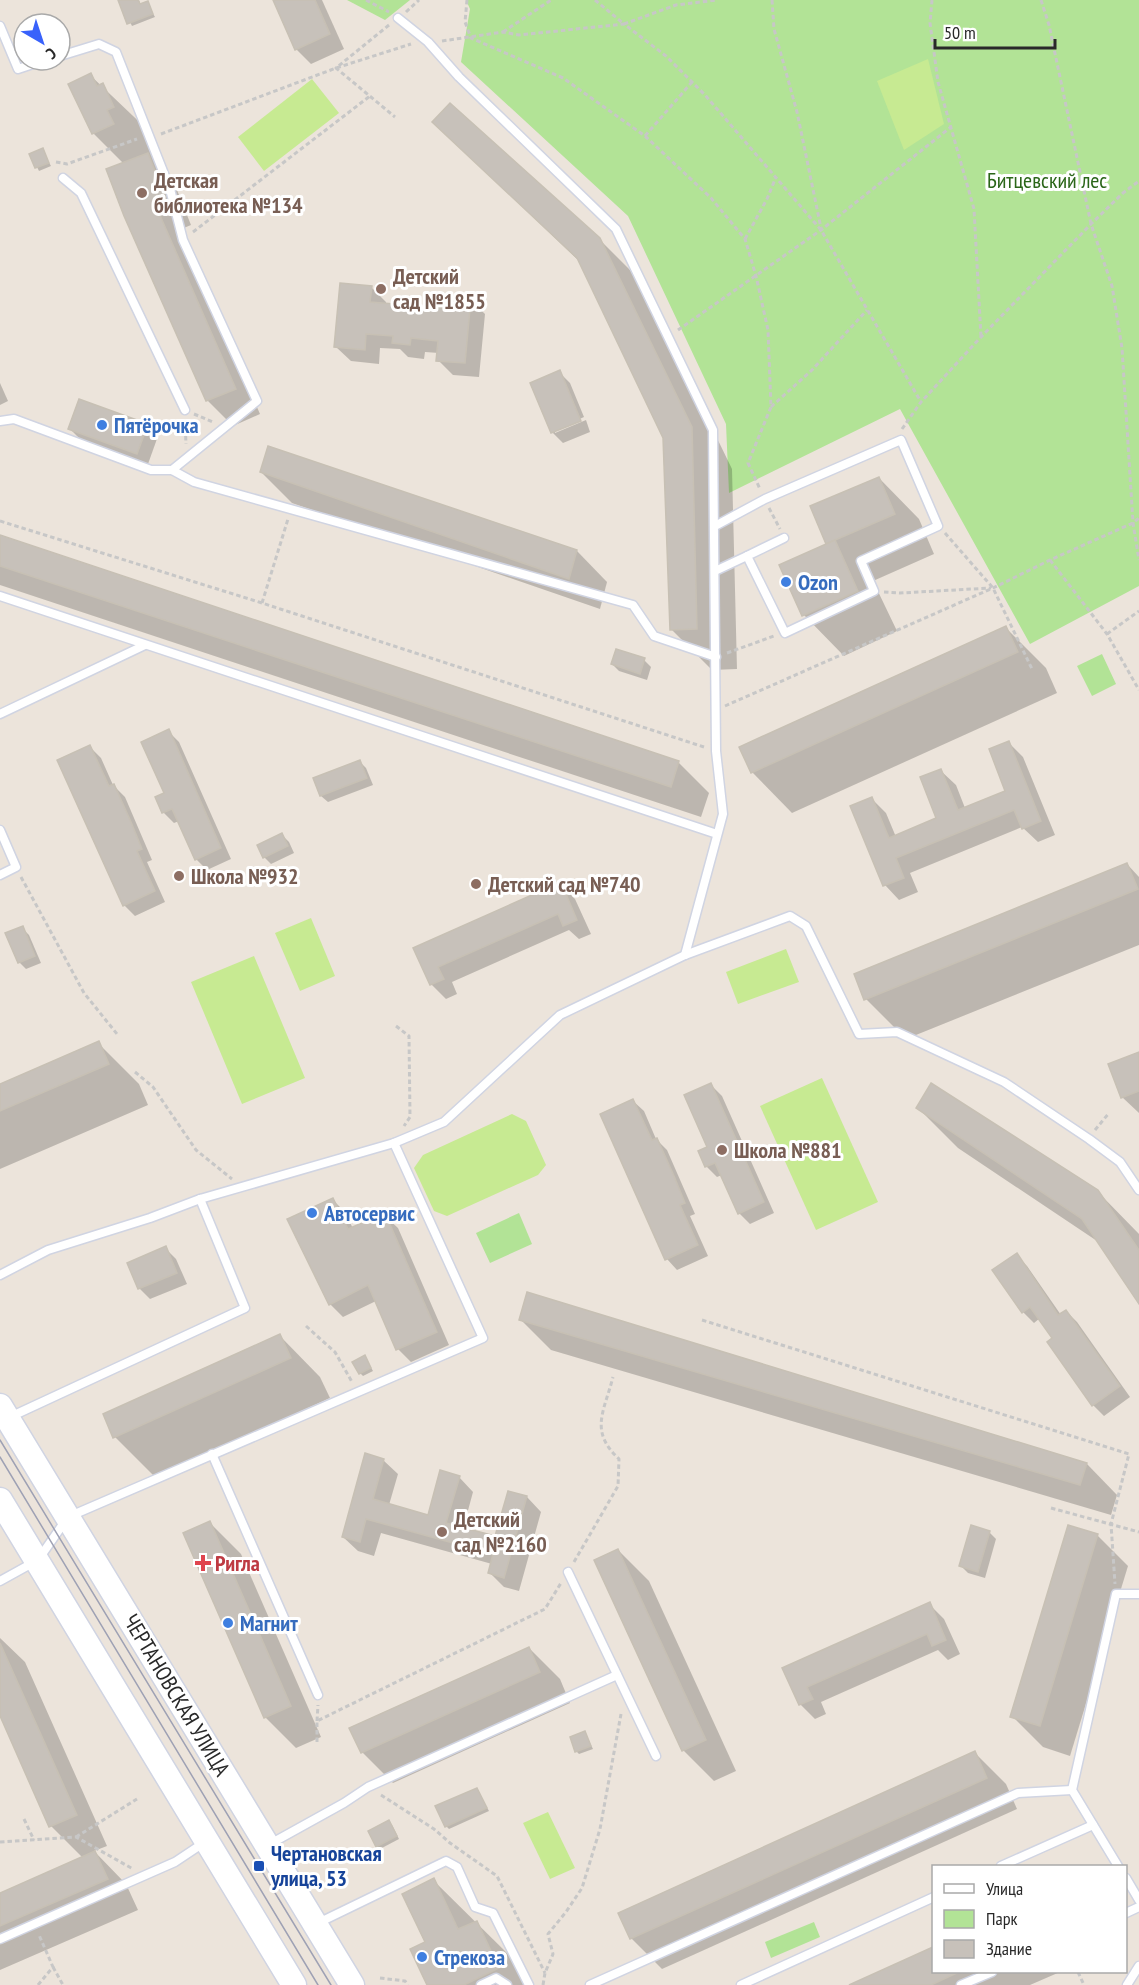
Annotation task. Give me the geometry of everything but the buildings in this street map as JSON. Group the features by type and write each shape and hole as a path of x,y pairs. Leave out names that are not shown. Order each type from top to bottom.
{"main road":[{"name":"ЧЕРТАНОВСКАЯ УЛИЦА","path":"4,1412 352,1985"},
{"path":"0,1500 294,1985"}],"lane":[{"path":"398,18 428,42 459,77 616,229 713,430 716,751 723,814 685,955"},
{"path":"0,26 12,55"},
{"path":"72,52 99,44 117,52 170,189 183,240 258,402 172,470"},
{"path":"63,178 81,193 185,410"},
{"path":"0,421 14,419 151,470 172,470 194,482 633,605 654,636 716,657"},
{"path":"715,526 765,499 901,440 938,526 861,561 874,591 784,633 747,556"},
{"path":"715,571 784,538"},
{"path":"0,596 717,834"},
{"path":"0,714 145,645"},
{"path":"0,830 16,867 0,875"},
{"path":"0,1275 48,1250 150,1218 200,1199 394,1143 444,1122 560,1015 685,955 790,916 806,926 859,1034 897,1032 1004,1082 1120,1162 1139,1190"},
{"path":"0,1581 38,1560 68,1517 483,1338 394,1143"},
{"path":"4,1412 245,1308 200,1199"},
{"path":"212,1454 318,1695"},
{"path":"568,1572 656,1756"},
{"path":"1117,1865 1072,1790 1116,1594 1139,1594"},
{"path":"268,1845 344,1803 368,1786 617,1675"},
{"path":"590,1985 1018,1793 1072,1790"},
{"path":"1003,1865 1093,1825"},
{"path":"0,1939 175,1862 206,1841"},
{"path":"315,1924 446,1861 457,1867 475,1907 493,1913 529,1985"},
{"path":"1127,1881 1139,1900"},
{"path":"741,1985 932,1897"},
{"path":"1127,1985 1139,1966"},
{"path":"961,1985 988,1973"},
{"path":"481,1985 496,1978 507,1985"}],"path":[{"path":"336,68 398,18 366,0"},
{"path":"467,0 465,22 471,38 563,78 645,136 711,198 745,239 768,330 771,407 748,463 784,538"},
{"path":"503,32 551,0"},
{"path":"595,0 666,56 705,95 821,230 921,402"},
{"path":"169,132 336,68 409,45 503,32 519,35 624,24 676,5 717,0"},
{"path":"772,0 774,29 797,112 821,230"},
{"path":"932,0 930,23 938,82 974,209 981,337"},
{"path":"1041,0 1049,24 1091,224 1112,286 1122,348 1133,523 1139,560"},
{"path":"336,68 395,117"},
{"path":"645,136 692,82"},
{"path":"183,240 370,96"},
{"path":"668,336 821,230 951,127"},
{"path":"56,162 67,164 139,138 150,138"},
{"path":"745,239 776,177"},
{"path":"901,440 902,427 921,402 1091,224 1139,181"},
{"path":"771,407 812,370 867,310"},
{"path":"187,458 185,410 225,428"},
{"path":"262,603 291,508"},
{"path":"716,711 993,588 1133,523 1139,518"},
{"path":"0,521 262,603 716,751"},
{"path":"938,526 993,588 1032,669"},
{"path":"1050,560 1107,634 1139,690"},
{"path":"874,591 900,593 993,588"},
{"path":"1107,634 1139,611"},
{"path":"716,657 784,633"},
{"path":"16,867 84,993 117,1034"},
{"path":"394,1143 410,1117 409,1036 396,1026"},
{"path":"135,1072 153,1087 196,1150 242,1187"},
{"path":"1089,1139 1109,1113"},
{"path":"702,1320 1129,1454 1111,1524 1116,1594"},
{"path":"306,1326 335,1352 357,1392"},
{"path":"317,1742 317,1721 544,1609 618,1486 619,1459 607,1448 600,1430 613,1377"},
{"path":"1051,1508 1139,1533"},
{"path":"543,1985 544,1973 553,1954 549,1934 582,1888 600,1829 626,1693"},
{"path":"368,1786 434,1829 497,1876 544,1973"},
{"path":"0,1842 76,1836 137,1799"},
{"path":"24,1819 34,1840"},
{"path":"76,1836 145,1876"},
{"path":"34,1924 63,1985"},
{"path":"38,1985 53,1967"},
{"path":"380,1978 405,1981 408,1985"}],"green space":[{"path":"347,0 410,0 385,20"},
{"name":"Битцевский лес","path":"466,0 1139,0 1139,586 1030,644 900,409 729,493 726,424 628,216 461,62 470,9"},
{"path":"928,59 944,124 904,150 877,81"},
{"path":"312,79 339,113 264,171 238,137"},
{"path":"1102,654 1116,684 1092,696 1077,666"},
{"path":"311,918 335,976 300,991 275,933"},
{"path":"786,949 799,982 738,1004 726,972"},
{"path":"254,956 305,1078 242,1104 191,982"},
{"path":"822,1078 878,1202 816,1230 760,1106"},
{"path":"512,1114 526,1121 546,1165 538,1175 447,1216 434,1211 414,1168 423,1155"},
{"path":"519,1213 532,1244 490,1263 476,1233"},
{"path":"548,1812 575,1868 550,1879 523,1823"},
{"path":"814,1922 820,1937 771,1958 765,1942"}],"tram line":[{"path":"0,1440 331,1985"},
{"path":"0,1457 318,1985"}],"place":[{"name":"Детская библиотека №134","path":"142,193"},
{"name":"Детский сад №1855","path":"381,289"},
{"name":"Пятёрочка","path":"102,425"},
{"name":"Ozon","path":"786,582"},
{"name":"Школа №932","path":"179,876"},
{"name":"Детский сад №740","path":"476,884"},
{"name":"Школа №881","path":"722,1150"},
{"name":"Автосервис","path":"312,1213"},
{"name":"Детский сад №2160","path":"442,1532"},
{"name":"Ригла","path":"203,1563"},
{"name":"Магнит","path":"228,1623"},
{"name":"Чертановская улица, 53","path":"259,1866"},
{"name":"Стрекоза","path":"422,1957"}]}
